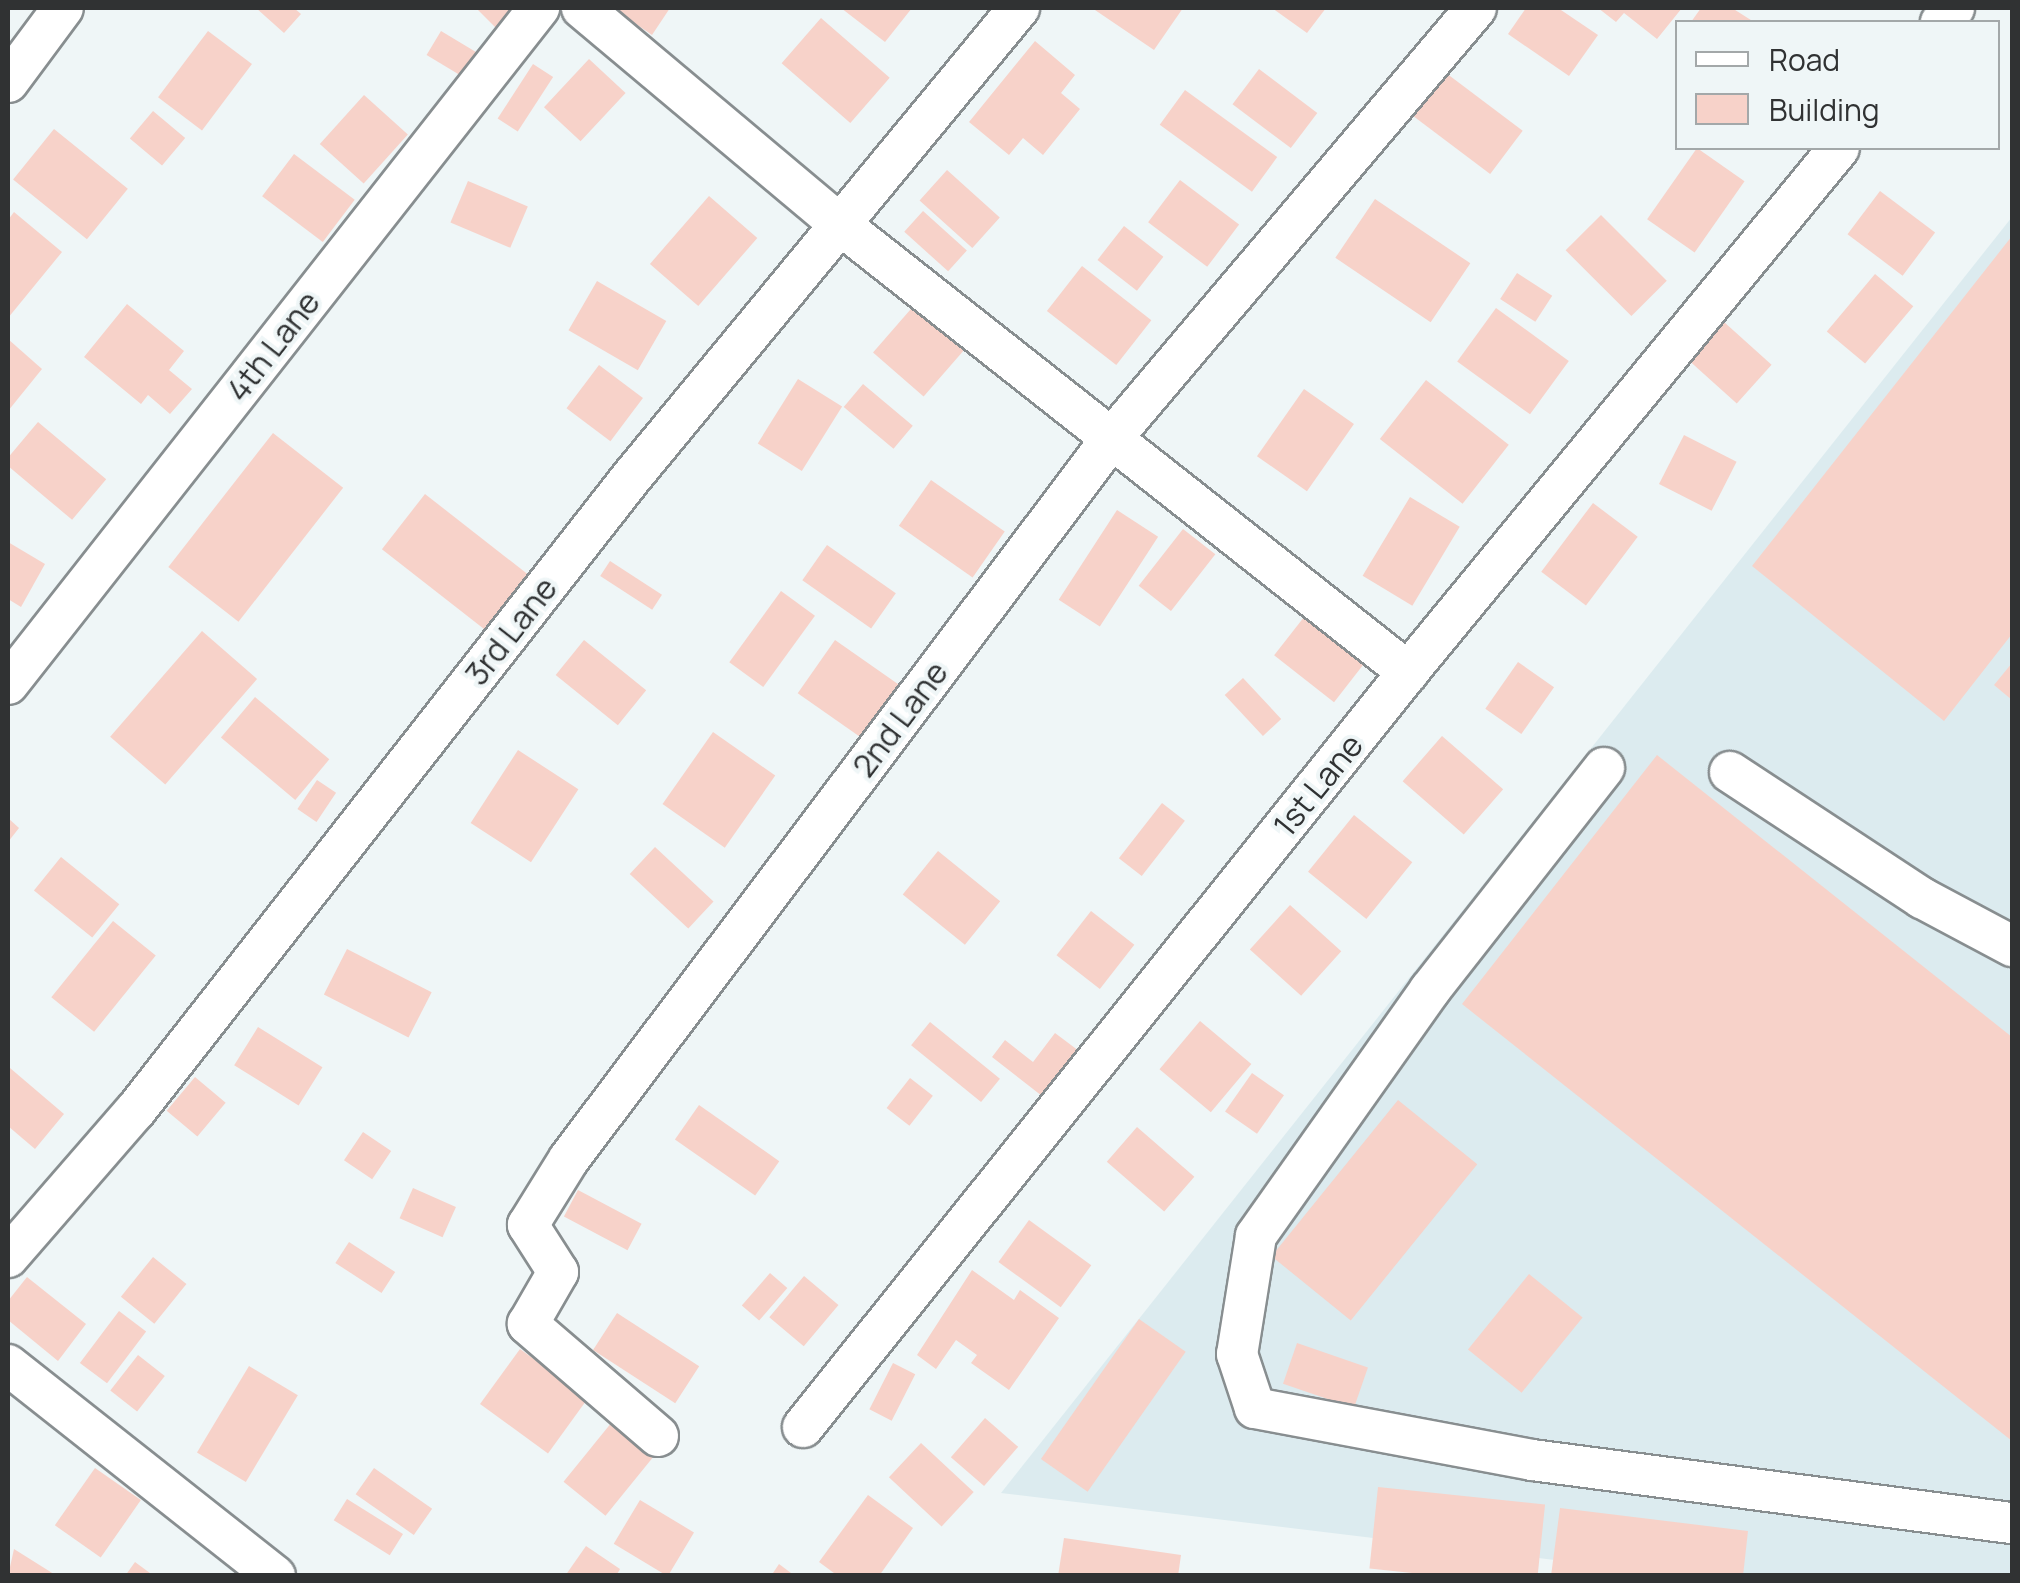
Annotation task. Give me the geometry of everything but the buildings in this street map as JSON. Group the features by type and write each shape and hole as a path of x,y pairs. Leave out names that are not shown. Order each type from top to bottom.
{"street":[{"path":"8,82 63,8"},
{"name":"4th Lane","path":"8,684 539,8"},
{"path":"582,8 842,226 1408,672"},
{"name":"3rd Lane","path":"8,1256 136,1110 618,495 1019,8"},
{"name":"2nd Lane","path":"658,1436 528,1324 558,1272 528,1225 568,1159 1112,438 1476,8"},
{"name":"1st Lane","path":"803,1427 1408,672 1837,150"},
{"path":"1604,768 1430,990 1256,1236 1237,1354 1255,1408 1532,1460 2012,1523"},
{"path":"1730,772 1922,898 2012,946"},
{"path":"8,1366 275,1576"}],"shaded area":[{"path":"2012,217 2012,1575 1678,1575 1001,1493"}]}
